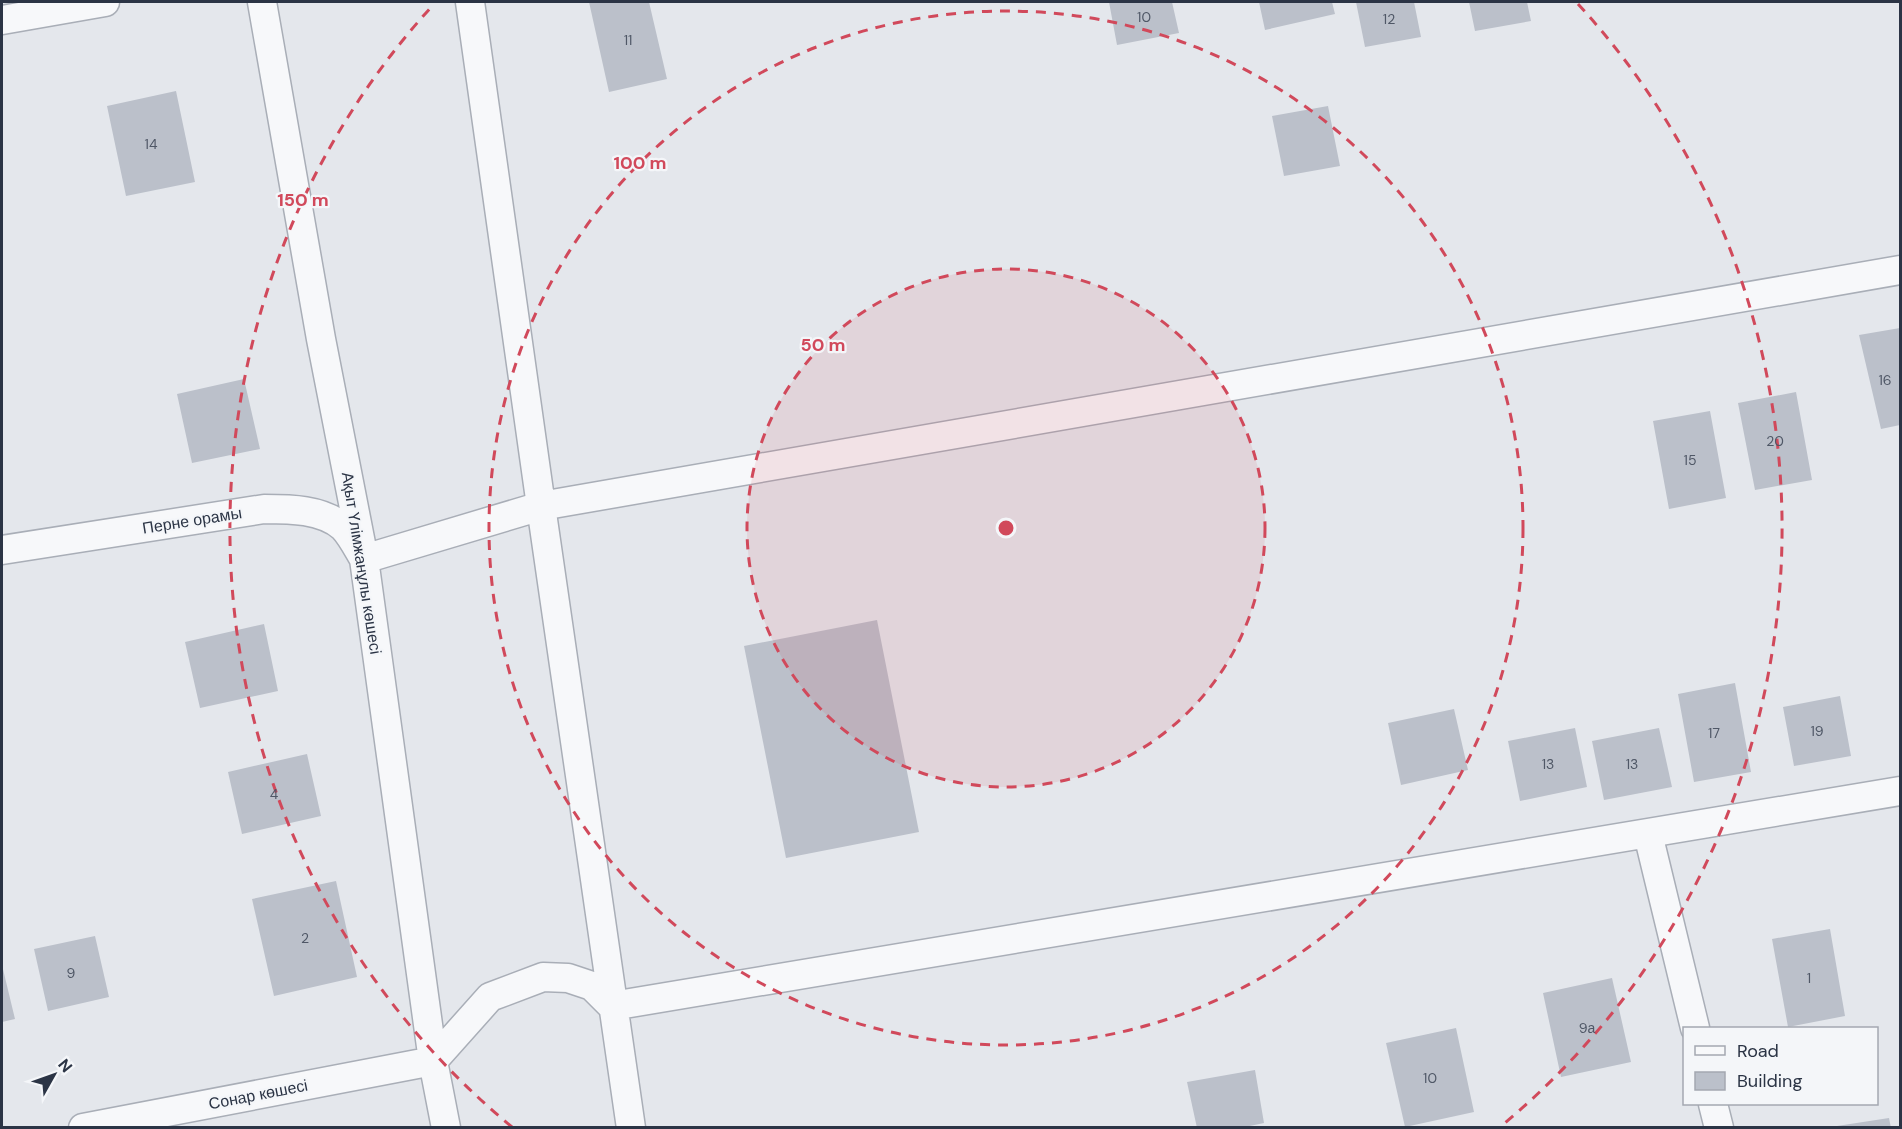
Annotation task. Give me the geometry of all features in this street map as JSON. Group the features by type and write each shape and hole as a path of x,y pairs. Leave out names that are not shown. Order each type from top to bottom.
{"street":[{"path":"2,20 105,2"},
{"name":"Ақыт Үлімжанұлы көшесі","path":"262,2 321,339 364,559 434,1061 446,1128"},
{"path":"470,2 631,1128"},
{"path":"364,559 541,506 1900,270"},
{"name":"Перне орамы","path":"2,550 274,509 324,516 343,528 364,559"},
{"path":"612,1006 1900,791"},
{"path":"1648,834 1695,1027"},
{"path":"434,1061 490,997 543,977 568,978 592,986 612,1006"},
{"name":"Сонар көшесі","path":"82,1128 434,1061"},
{"path":"1713,1105 1719,1128"}],"building":[{"path":"589,2 649,2 667,79 609,92"},
{"path":"1109,2 1172,2 1179,33 1117,45"},
{"path":"1259,2 1332,2 1335,14 1265,30"},
{"path":"1356,2 1414,2 1421,37 1365,47"},
{"path":"1469,2 1527,2 1531,21 1475,31"},
{"path":"176,91 195,182 126,196 107,106"},
{"path":"1328,106 1340,166 1284,176 1272,116"},
{"path":"1900,328 1900,425 1881,429 1859,335"},
{"path":"244,379 260,449 192,463 177,394"},
{"path":"1796,392 1812,480 1755,490 1738,403"},
{"path":"1710,411 1726,498 1669,509 1653,421"},
{"path":"877,620 919,832 786,858 744,646"},
{"path":"264,624 278,691 200,708 185,642"},
{"path":"1735,683 1751,772 1694,782 1678,694"},
{"path":"1840,696 1851,756 1794,766 1783,707"},
{"path":"1454,709 1468,770 1401,785 1388,723"},
{"path":"1575,728 1587,787 1520,801 1508,741"},
{"path":"1659,728 1672,787 1604,800 1592,741"},
{"path":"307,754 321,816 242,834 228,772"},
{"path":"336,881 357,977 274,996 252,899"},
{"path":"1830,929 1845,1016 1788,1027 1772,939"},
{"path":"95,936 109,997 48,1011 34,949"},
{"path":"2,965 15,1019 2,1022"},
{"path":"1612,978 1631,1062 1561,1077 1543,993"},
{"path":"1456,1028 1474,1112 1405,1127 1386,1043"},
{"path":"1255,1070 1264,1123 1240,1128 1197,1128 1187,1082"},
{"path":"1889,1118 1891,1128 1837,1128 1837,1126"}]}
